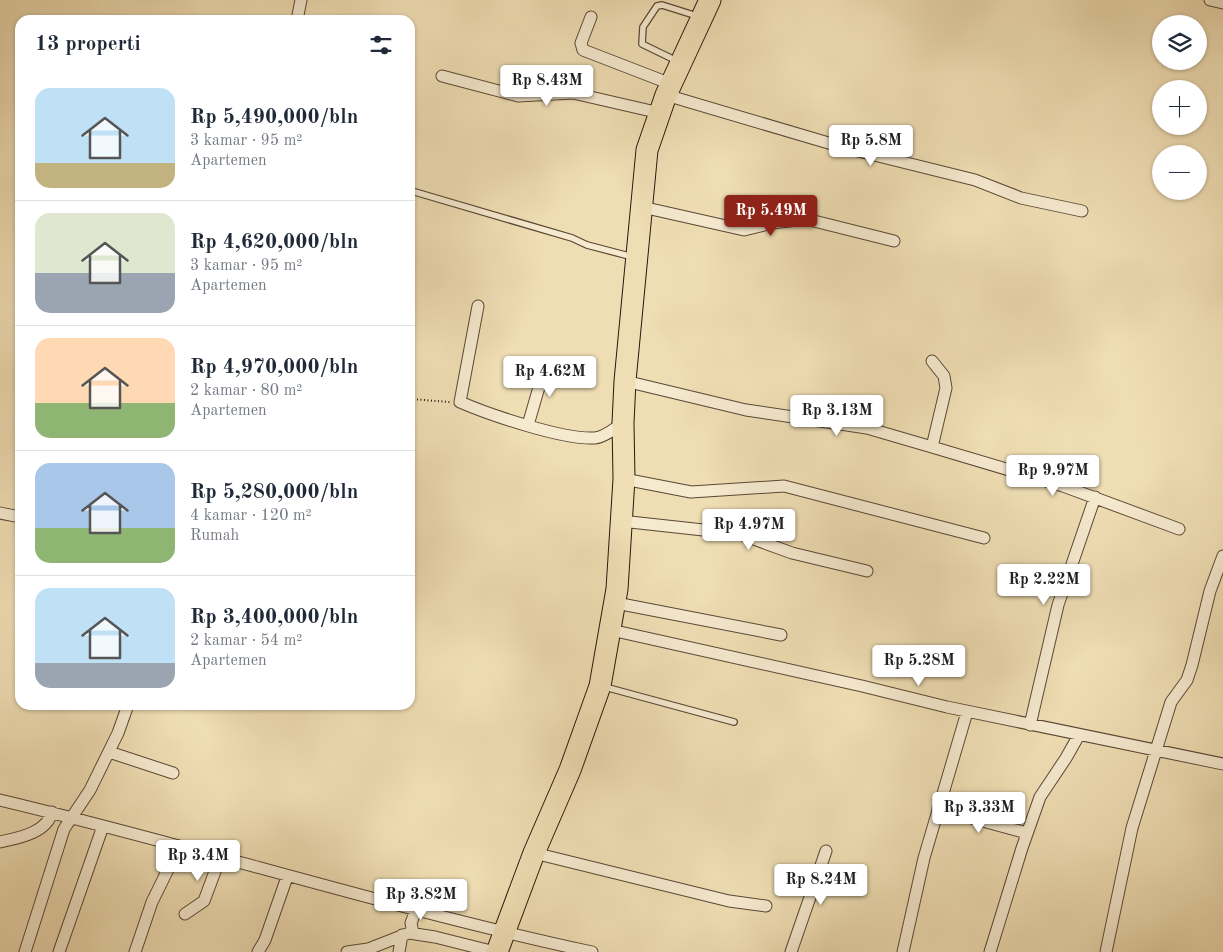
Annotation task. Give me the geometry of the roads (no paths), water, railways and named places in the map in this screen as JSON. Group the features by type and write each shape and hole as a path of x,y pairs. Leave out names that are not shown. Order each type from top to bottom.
{"highway":[{"path":"498,946 534,853 570,770 600,686 616,603 624,479 623,423 625,381 647,150 666,97 706,9"}],"street":[{"path":"298,15 301,0"},
{"path":"1210,0 1223,3"},
{"path":"591,18 581,43 583,50 666,97"},
{"path":"442,76 518,96 573,94 666,97 842,146 975,180 1021,198 1082,211"},
{"path":"642,207 744,230 772,223 806,219 894,241"},
{"path":"478,306 460,402 528,425 574,436 596,438 623,423"},
{"path":"932,361 944,376 946,388 932,447"},
{"path":"528,425 546,363"},
{"path":"625,381 746,410 867,428 1095,497 1179,529"},
{"path":"624,479 691,492 760,486 784,486 984,538"},
{"path":"1030,725 1058,605 1095,497"},
{"path":"0,514 15,516"},
{"path":"621,521 740,534 792,553 867,571"},
{"path":"1106,952 1132,828 1171,702 1187,680 1210,591 1223,556"},
{"path":"616,603 781,636"},
{"path":"611,630 967,712 1155,752 1223,764"},
{"path":"25,952 59,844 70,817 90,790 109,752 126,710"},
{"path":"903,952 924,858 967,712"},
{"path":"990,952 1040,797 1064,763 1079,735"},
{"path":"109,752 173,773"},
{"path":"0,800 52,812 287,877 416,910 498,946"},
{"path":"938,809 1027,833"},
{"path":"0,842 25,836 49,821 52,812"},
{"path":"59,952 103,826"},
{"path":"135,952 152,902 179,847"},
{"path":"792,952 826,851"},
{"path":"534,853 729,901 766,906"},
{"path":"185,914 204,901 220,858"},
{"path":"258,952 265,940 287,877"},
{"path":"399,952 416,910"},
{"path":"347,952 368,949 407,934 498,946 592,952"}],"lane":[{"path":"681,63 642,44 643,27 657,6 706,9"},
{"path":"415,192 572,238 587,245 637,258"},
{"path":"600,686 734,722"}]}
